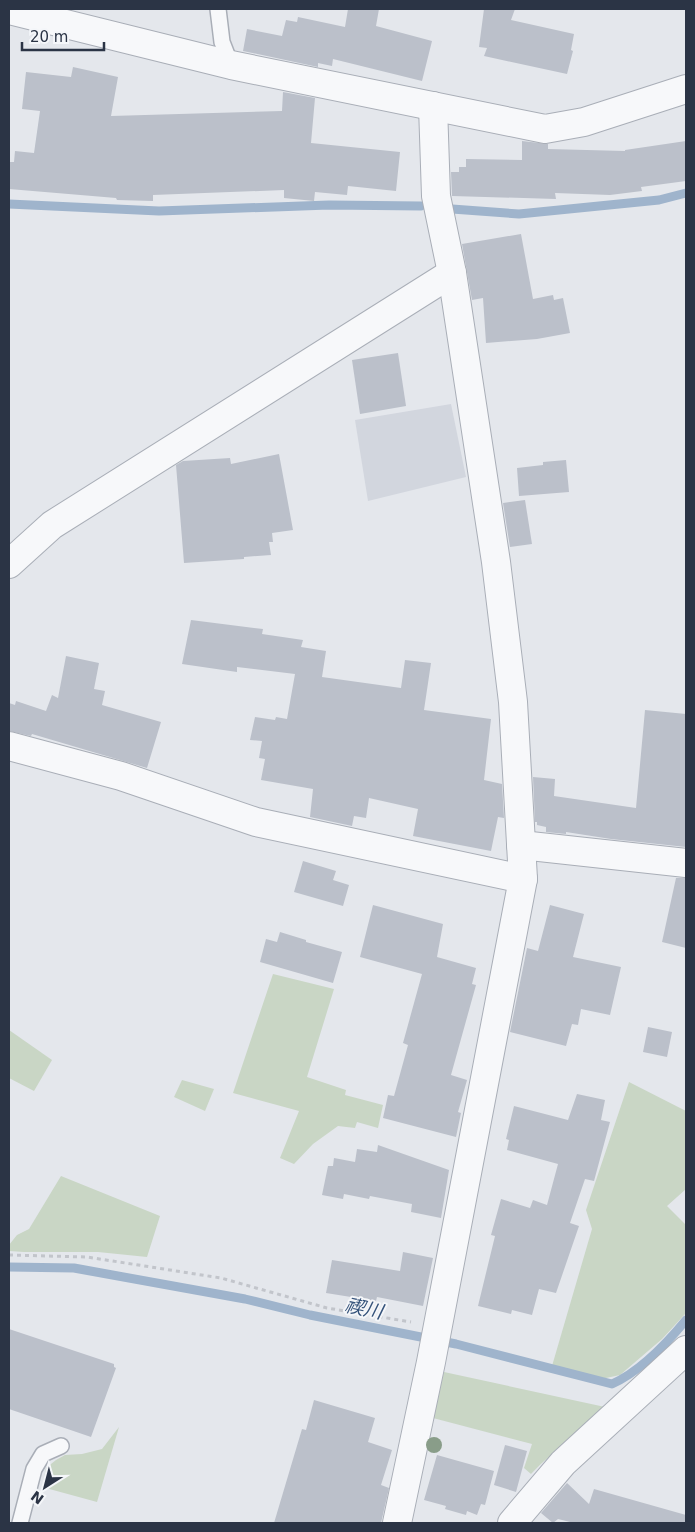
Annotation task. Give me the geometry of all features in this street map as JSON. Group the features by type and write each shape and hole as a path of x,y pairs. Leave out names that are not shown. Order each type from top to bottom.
{"street":[{"path":"9,10 231,65 545,129 584,122 686,89"},
{"path":"397,1523 435,1339 523,879 513,702 496,562 452,273 436,196 433,106"},
{"path":"9,564 52,524 452,273"},
{"path":"9,746 121,776 256,822 523,879"},
{"path":"521,845 686,863"},
{"path":"519,1522 563,1463 686,1350"}],"lane":[{"path":"218,9 222,42 231,65"},
{"path":"20,1523 34,1469 43,1454 61,1446"}],"path":[{"path":"9,1255 87,1257 221,1278 435,1339"}],"shaded area":[{"path":"451,404 466,477 368,501 355,420"}],"green space":[{"path":"273,974 334,989 307,1077 346,1090 345,1095 383,1105 378,1128 357,1122 355,1128 338,1126 313,1144 294,1164 280,1158 299,1111 233,1093"},
{"path":"9,1030 52,1060 34,1091 9,1078"},
{"path":"182,1080 214,1089 205,1111 174,1097"},
{"path":"629,1082 686,1111 686,1189 667,1206 686,1225 686,1313 662,1339 620,1375 597,1378 552,1366 592,1229 586,1210"},
{"path":"61,1176 160,1216 147,1257 98,1252 9,1251 9,1245 17,1235 29,1229"},
{"path":"444,1372 605,1407 531,1474 524,1468 532,1444 433,1418"},
{"path":"119,1427 97,1502 42,1487 46,1468 56,1460 65,1455 82,1454 102,1449"}],"building":[{"path":"348,9 379,9 376,26 432,41 422,81 333,59 332,66 318,63 318,67 243,51 247,29 282,36 286,20 297,22 298,17 345,27"},
{"path":"484,9 515,9 511,20 574,34 571,50 573,51 567,74 484,56 487,48 479,47"},
{"path":"73,67 118,77 111,116 282,111 283,92 315,98 311,143 400,152 396,191 348,186 347,195 315,192 314,201 284,198 284,190 153,195 153,201 117,200 116,198 9,189 9,162 14,162 15,151 34,153 40,111 22,109 26,72 71,77"},
{"path":"522,141 548,144 548,149 625,151 686,141 686,181 641,187 642,191 610,195 555,193 556,199 452,196 451,172 459,172 459,167 466,167 466,159 522,160"},
{"path":"521,234 533,299 553,295 554,300 563,298 570,333 537,339 486,343 483,298 472,300 462,244"},
{"path":"398,353 406,406 360,414 352,360"},
{"path":"279,454 293,530 272,533 273,542 269,542 271,555 244,557 244,559 184,563 176,465 183,461 230,458 231,464"},
{"path":"566,460 569,492 519,496 517,468 543,465 543,462"},
{"path":"525,500 532,544 510,547 503,503"},
{"path":"191,620 263,629 262,634 303,640 301,647 326,651 322,677 401,688 405,660 431,663 424,710 491,719 484,780 502,784 504,818 498,817 491,851 413,836 418,809 369,798 366,818 354,816 352,826 310,817 313,789 261,780 265,759 259,758 262,741 250,740 255,717 275,720 276,717 287,719 295,674 237,667 237,672 182,664"},
{"path":"66,656 99,663 94,689 105,691 102,705 161,722 147,768 32,734 31,736 9,731 9,703 15,705 16,701 46,711 52,695 58,698"},
{"path":"645,710 686,714 686,847 566,832 566,834 546,832 546,827 537,825 537,822 535,822 533,777 555,779 554,796 636,808"},
{"path":"303,861 336,871 333,880 349,885 343,906 294,892"},
{"path":"676,878 686,878 686,948 662,942"},
{"path":"373,905 443,924 437,957 476,968 472,984 476,985 451,1075 467,1080 458,1112 461,1113 456,1137 383,1118 388,1095 394,1096 408,1045 403,1043 422,974 360,957"},
{"path":"550,905 584,914 573,957 621,967 610,1015 581,1009 578,1025 572,1024 566,1046 510,1032 527,948 538,951"},
{"path":"280,932 306,940 306,942 342,952 333,983 260,962 266,939 277,942"},
{"path":"648,1027 672,1032 667,1057 643,1052"},
{"path":"577,1094 605,1100 601,1120 610,1122 594,1181 585,1179 570,1223 579,1226 556,1293 539,1289 532,1315 512,1310 511,1314 478,1306 495,1236 491,1235 501,1199 530,1208 533,1200 547,1205 558,1164 507,1150 509,1140 506,1139 514,1106 568,1120"},
{"path":"378,1145 449,1170 441,1218 411,1212 412,1204 370,1196 369,1199 344,1194 343,1199 322,1195 328,1166 333,1166 334,1158 355,1162 357,1149 377,1152"},
{"path":"403,1252 433,1258 423,1306 377,1297 376,1301 326,1293 332,1260 400,1271"},
{"path":"9,1329 114,1364 116,1368 91,1437 9,1409"},
{"path":"314,1400 375,1418 368,1442 392,1450 381,1485 389,1488 381,1523 274,1523 302,1429 306,1430"},
{"path":"505,1445 527,1451 516,1492 494,1485"},
{"path":"437,1455 494,1471 485,1505 481,1504 477,1515 467,1511 466,1515 445,1509 446,1506 424,1500"},
{"path":"567,1483 589,1504 594,1489 686,1515 686,1523 574,1523 558,1519 553,1523 541,1513"}],"waterway":[{"path":"452,209 519,214 659,200 686,193"},
{"path":"9,204 159,211 329,205 421,206"},
{"name":"禊川","path":"9,1267 74,1268 245,1299 310,1315 456,1344 612,1384 642,1365 686,1320"}]}
